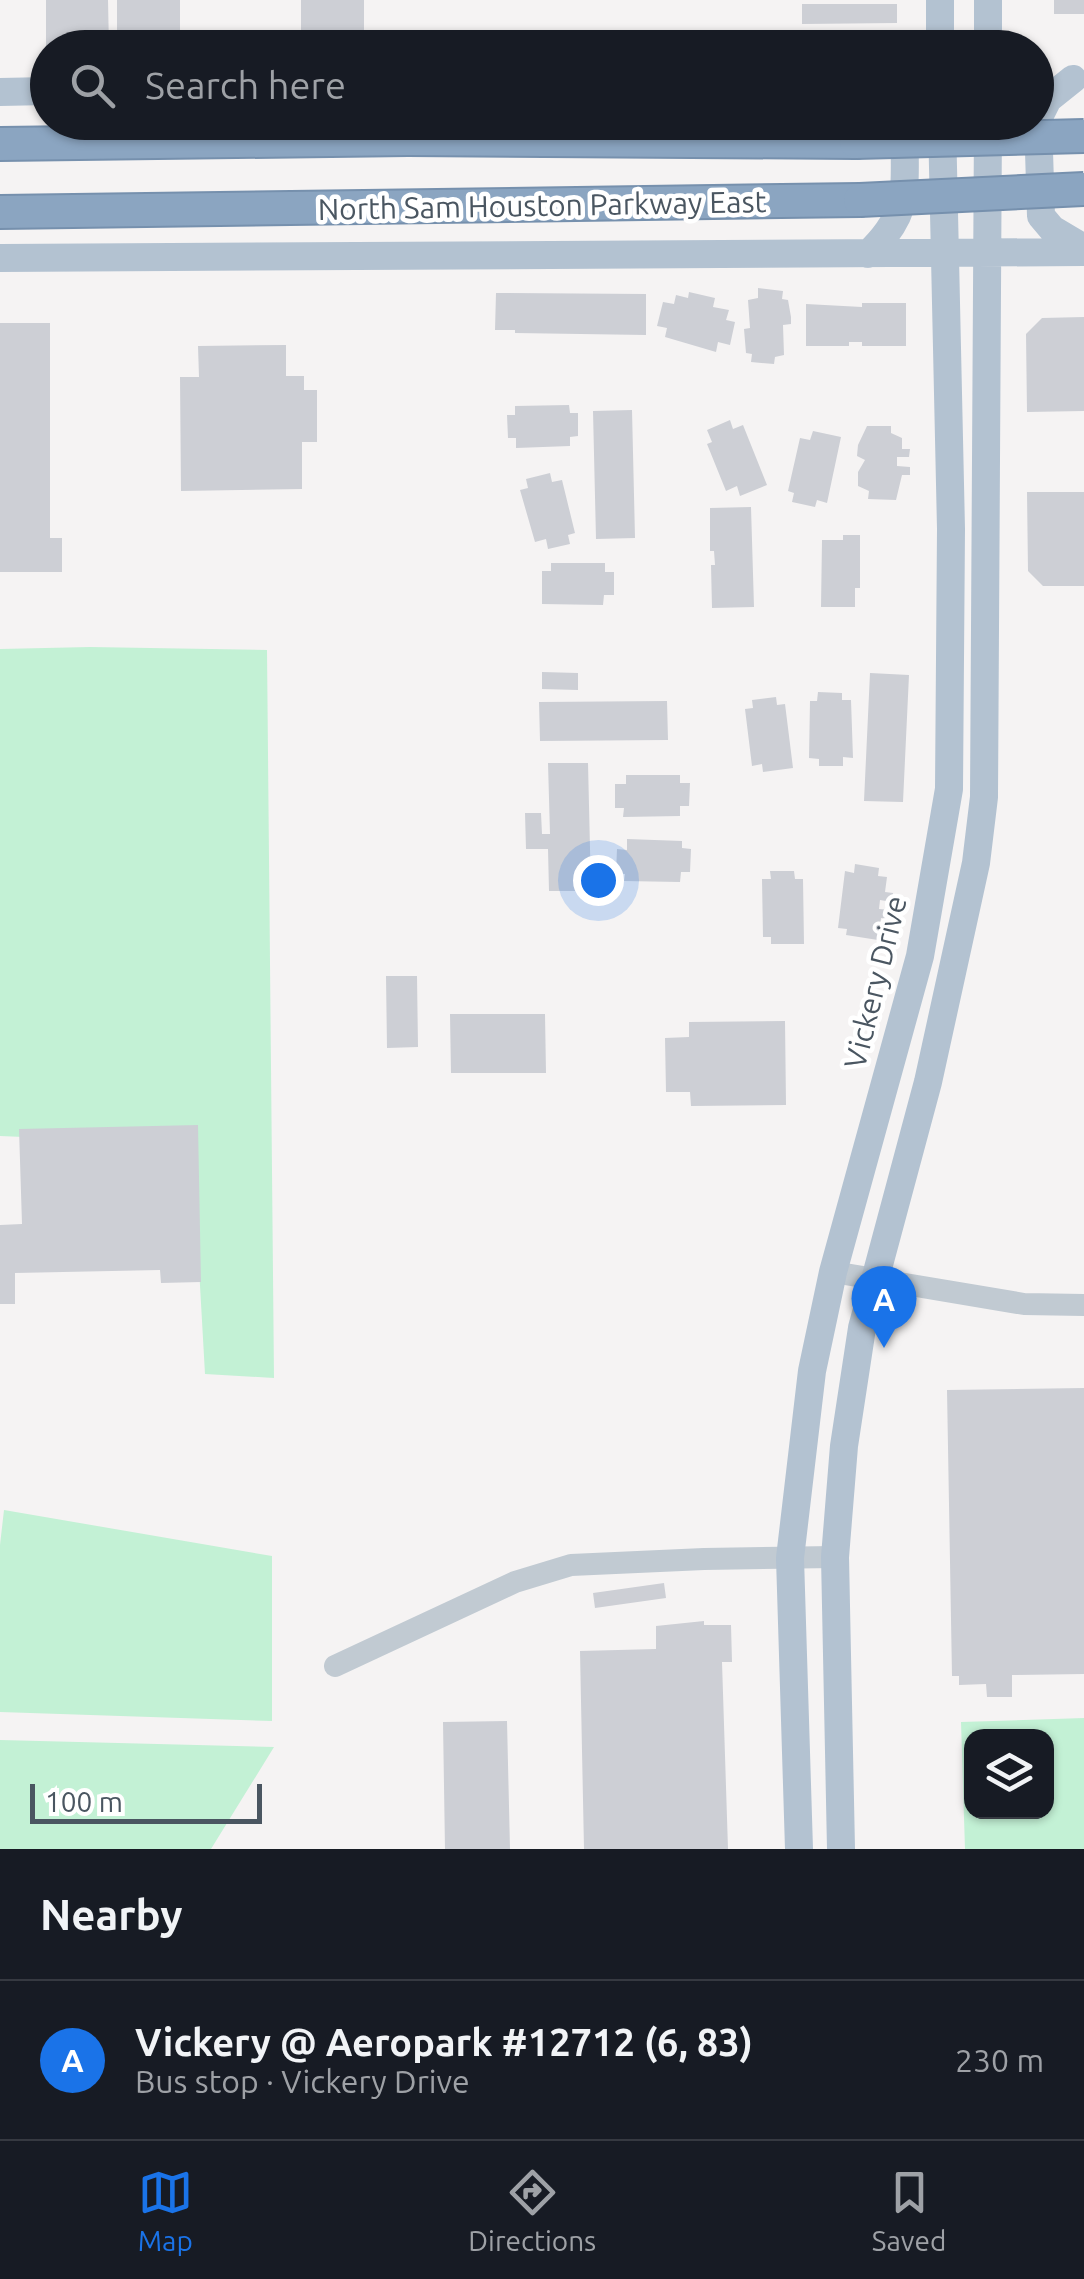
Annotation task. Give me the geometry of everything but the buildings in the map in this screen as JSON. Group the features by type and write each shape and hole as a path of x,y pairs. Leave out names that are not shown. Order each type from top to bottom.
{"highway":[{"name":"North Sam Houston Parkway East","path":"1054,137 1084,136"},
{"name":"North Sam Houston Parkway East","path":"0,144 326,140"},
{"name":"North Sam Houston Parkway East","path":"557,140 932,140"},
{"name":"North Sam Houston Parkway East","path":"0,212 860,200 1084,189"},
{"path":"0,228 455,207"}],"main road":[{"path":"940,0 940,30"},
{"path":"988,0 988,30"},
{"path":"1054,80 1079,79"},
{"path":"1054,95 1079,79"},
{"path":"0,92 30,91"},
{"path":"868,254 890,232 903,206 905,140"},
{"name":"Vickery Drive","path":"799,1849 790,1558 812,1370 833,1272 920,956 949,790 951,529 943,140"},
{"path":"841,1849 835,1557 844,1446 862,1328 928,1082 976,864 984,798 988,140"},
{"path":"1039,140 1041,216 1052,229 1084,250"},
{"name":"North Sam Houston Parkway East","path":"0,258 1084,250"},
{"path":"951,529 988,531"},
{"path":"920,956 952,965"}],"street":[{"path":"833,1272 1024,1304 1084,1305"},
{"path":"335,1666 515,1582 572,1565 835,1557"}],"green space":[{"path":"0,649 267,650 274,1378 205,1374 192,1144 0,1136"},
{"path":"4,1510 272,1556 272,1721 0,1712 0,1545"},
{"path":"1084,1718 1084,1849 965,1849 964,1819 1054,1819 1054,1729 964,1729 964,1817 961,1722"},
{"path":"0,1740 274,1747 211,1849 0,1849"}],"place":[{"name":"Vickery @ Aeropark #12712 (6, 83)","path":"884,1348"}]}
